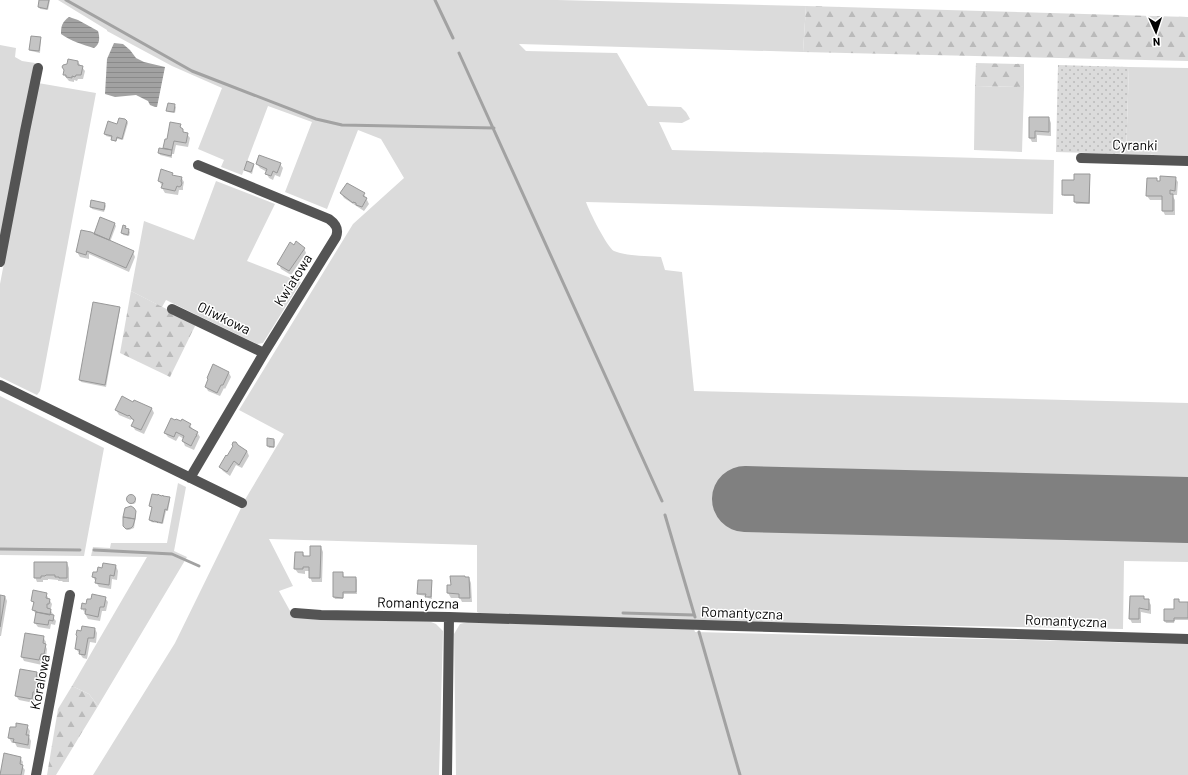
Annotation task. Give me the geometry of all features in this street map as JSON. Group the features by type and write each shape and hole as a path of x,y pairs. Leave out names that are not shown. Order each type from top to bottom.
{"street":[{"path":"0,262 38,68"},
{"name":"Cyranki","path":"1081,158 1188,161"},
{"name":"Kwiatowa","path":"190,478 264,353 336,237 337,228 329,219 198,165"},
{"name":"Oliwkowa","path":"172,309 264,353"},
{"path":"0,385 242,503"},
{"name":"Koralowa","path":"36,775 70,595"},
{"name":"Romantyczna","path":"295,613 321,615 449,617 1188,638"},
{"path":"447,775 449,617"}],"green space":[{"path":"58,0 557,0 806,6 803,52 519,44 526,51 617,53 648,106 681,107 690,119 682,123 659,122 672,150 1054,160 1053,214 586,202 603,236 614,251 631,255 661,257 665,270 682,272 694,391 1188,403 1188,562 1124,561 1123,629 483,615 477,612 477,545 269,539 293,586 279,591 294,618 431,622 436,624 443,631 439,775 93,775 175,643 246,498 284,434 239,410 353,224 404,178 381,139 358,130 327,209 285,192 312,122 268,106 242,175 221,167 224,160 198,149 222,88 172,66 107,31"},
{"path":"806,6 1188,17 1188,61 803,52"},
{"path":"0,45 16,48 15,57 22,61 35,63 0,253"},
{"path":"976,63 1024,64 1024,87 975,86"},
{"path":"1058,65 1129,67 1126,154 1056,152"},
{"path":"1129,67 1188,68 1188,156 1126,154"},
{"path":"38,83 96,93 42,381 40,391 37,395 0,377 0,284"},
{"path":"975,86 1024,87 1022,152 974,150"},
{"path":"216,181 275,204 247,261 301,282 263,343 257,344 166,300 162,307 131,291 144,221 194,240"},
{"path":"131,291 196,324 170,377 120,353"},
{"path":"0,396 104,448 84,556 0,555"},
{"path":"178,483 186,487 174,551 187,557 98,706 89,694 72,686 147,557 91,556 93,547 110,548 111,543 167,543"},
{"path":"468,622 694,629 695,632 1188,644 1188,775 456,775 454,634 460,624"},
{"path":"72,686 89,694 98,706 56,775 47,775 58,709"}],"shaded area":[{"path":"69,17 78,20 98,31 99,41 94,48 69,39 61,34 62,24"},
{"path":"114,43 123,44 136,58 144,62 165,67 157,107 150,105 148,101 136,95 115,97 105,94 107,59"}],"building":[{"path":"39,0 49,0 47,9 38,7"},
{"path":"31,36 41,37 39,51 29,50"},
{"path":"68,59 78,61 78,65 83,66 81,75 76,75 75,77 72,76 72,78 63,75 64,70 62,67 63,65 67,64"},
{"path":"168,103 175,104 174,112 166,111"},
{"path":"1029,117 1049,117 1049,132 1035,131 1035,138 1029,138"},
{"path":"119,118 127,121 122,139 117,137 116,141 111,140 112,136 104,134 108,121 117,124"},
{"path":"170,122 181,124 180,127 183,129 183,132 188,133 186,143 174,141 172,150 163,148 165,139 167,139"},
{"path":"159,148 172,150 171,156 158,153"},
{"path":"259,155 281,163 277,173 273,171 271,176 265,174 267,169 256,164"},
{"path":"247,161 254,164 251,172 244,170"},
{"path":"161,169 173,173 172,175 182,177 181,186 177,186 175,191 161,188 163,183 158,181"},
{"path":"1074,174 1090,174 1089,203 1074,202 1074,195 1062,195 1062,180 1074,180"},
{"path":"1160,176 1176,177 1175,191 1170,190 1170,194 1173,194 1173,211 1162,211 1162,196 1146,196 1147,178 1157,178 1157,181 1160,181"},
{"path":"347,183 365,193 363,196 367,198 362,207 356,205 356,203 353,203 340,193"},
{"path":"91,200 105,203 104,210 90,207"},
{"path":"100,217 115,223 109,240 94,234"},
{"path":"123,225 126,226 125,228 129,229 128,235 121,233"},
{"path":"81,230 91,232 134,251 126,268 87,251 86,255 76,252"},
{"path":"296,241 305,248 289,271 277,264 290,242 294,245"},
{"path":"93,302 120,307 105,385 79,380"},
{"path":"213,364 229,372 223,385 221,385 217,393 205,387"},
{"path":"122,396 133,402 134,400 152,408 141,430 131,426 134,420 129,415 128,416 115,410"},
{"path":"171,418 181,421 182,419 191,424 189,427 198,432 191,446 182,441 184,436 176,432 174,437 164,433"},
{"path":"267,438 274,439 274,447 267,446"},
{"path":"233,442 236,442 247,451 239,465 234,461 227,472 219,467 233,446"},
{"path":"152,494 170,497 167,510 165,509 162,523 149,520 152,507 149,506"},
{"path":"129,495 133,495 135,499 133,503 129,503 127,501 127,497"},
{"path":"131,506 136,511 135,519 123,517 125,508"},
{"path":"123,517 135,519 131,528 126,529 123,526"},
{"path":"310,546 321,546 320,578 309,578 309,567 294,569 295,552 303,552 303,556 310,556"},
{"path":"34,562 67,562 67,578 55,577 55,575 46,575 41,576 41,578 34,578"},
{"path":"103,563 116,565 114,576 110,575 109,585 95,583 96,578 92,577 93,572 97,572 98,567 102,568"},
{"path":"333,572 343,572 343,577 356,577 356,592 343,592 343,598 333,597"},
{"path":"450,576 469,577 470,598 459,598 459,594 447,593 447,585 451,585"},
{"path":"418,580 432,580 431,597 425,597 426,594 417,594"},
{"path":"33,590 47,593 46,598 50,599 49,604 47,604 47,608 51,609 50,615 32,610 34,602 31,601"},
{"path":"92,594 106,597 104,607 100,607 98,617 85,614 86,609 81,609 82,603 86,604 87,599 91,599"},
{"path":"0,595 5,596 0,627"},
{"path":"1130,596 1144,596 1144,599 1149,599 1149,610 1139,608 1139,619 1129,619"},
{"path":"1174,599 1179,599 1179,602 1188,602 1188,618 1174,618 1174,621 1164,621 1164,609 1174,609"},
{"path":"36,612 54,615 53,621 49,620 48,625 34,623"},
{"path":"82,626 95,628 94,638 88,638 85,655 79,654 80,650 75,649 77,630 81,631"},
{"path":"25,633 44,636 43,643 46,644 44,654 41,654 39,660 21,657"},
{"path":"20,669 37,672 36,679 39,680 38,687 36,692 33,692 32,699 15,696"},
{"path":"16,723 28,725 26,735 29,735 28,745 13,742 14,739 8,738 10,727 16,727"},
{"path":"4,753 21,757 20,764 23,765 21,775 0,775"}],"waterway":[{"path":"66,0 192,71 316,119 342,125 494,128"},
{"path":"435,0 453,38"},
{"path":"459,53 662,501"},
{"path":"665,515 695,617"},
{"path":"0,549 80,550"},
{"path":"94,550 172,554 199,566"},
{"path":"623,613 694,615"},
{"path":"699,632 740,775"}],"runway":[{"path":"745,499 1188,510"}]}
